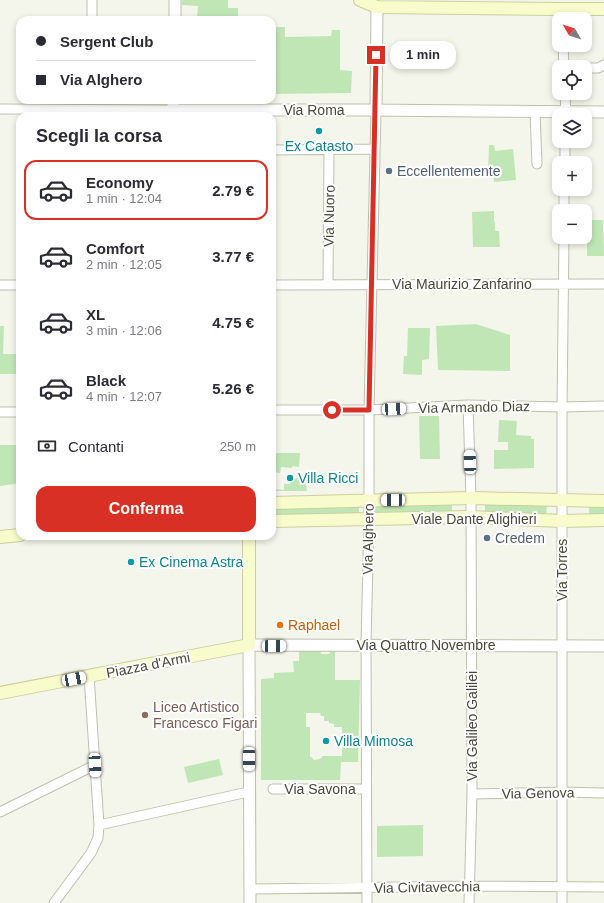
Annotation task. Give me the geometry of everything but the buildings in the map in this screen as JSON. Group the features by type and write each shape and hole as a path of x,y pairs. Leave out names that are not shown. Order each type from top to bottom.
{"main road":[{"path":"360,0 377,7 552,14"},
{"path":"579,12 604,9"},
{"name":"Viale Dante Alighieri","path":"276,502 471,498 604,501"},
{"name":"Viale Dante Alighieri","path":"276,521 471,518 604,520"},
{"path":"0,537 16,535"},
{"path":"249,540 249,645"},
{"name":"Piazza d'Armi","path":"0,693 249,645"}],"street":[{"path":"92,0 92,16"},
{"path":"175,0 175,16"},
{"name":"Via Alghero","path":"367,903 366,644 377,7"},
{"path":"592,68 598,68 604,65"},
{"name":"Via Roma","path":"0,109 91,105 173,105 238,112"},
{"name":"Via Roma","path":"276,112 376,110 552,113"},
{"path":"535,112 537,164"},
{"name":"Via Roma","path":"592,112 604,112"},
{"name":"Via Nuoro","path":"328,284 330,149"},
{"path":"276,150 375,149"},
{"name":"Via Torres","path":"562,903 562,407 564,244"},
{"name":"Via Maurizio Zanfarino","path":"276,285 604,284"},
{"path":"0,285 16,285"},
{"name":"Via Armando Diaz","path":"276,410 369,410 468,405 562,407 604,406"},
{"name":"Via Galileo Galilei","path":"468,405 471,498 472,794 469,903"},
{"path":"0,412 16,412"},
{"name":"Via Quattro Novembre","path":"249,645 366,644 604,646"},
{"path":"249,645 248,792 250,903"},
{"path":"54,903 91,853 98,838 99,825 89,676"},
{"path":"0,812 95,765"},
{"name":"Via Savona","path":"273,789 366,789"},
{"path":"99,825 248,792"},
{"name":"Via Genova","path":"472,794 562,792 604,793"},
{"name":"Via Civitavecchia","path":"250,889 469,886 604,887"}],"green space":[{"path":"182,0 228,0 228,8 238,8 238,16 197,16 198,6 182,5"},
{"path":"276,27 285,27 285,37 331,36 332,30 340,30 340,70 352,71 351,93 276,94"},
{"path":"489,145 494,145 495,151 513,149 516,180 494,182 493,169 488,170"},
{"path":"494,211 495,231 499,231 500,247 473,247 472,212"},
{"path":"592,220 603,220 604,256 587,256 587,244 592,244"},
{"path":"476,324 510,335 510,371 438,370 436,326"},
{"path":"0,326 4,326 3,354 16,354 16,374 0,374"},
{"path":"408,328 430,328 429,359 422,360 422,375 403,374 404,356 407,356"},
{"path":"419,416 439,416 440,459 420,459"},
{"path":"499,420 517,421 516,435 531,436 531,439 534,439 534,468 494,469 494,450 508,450 508,442 498,442"},
{"path":"0,445 16,445 16,484 0,486"},
{"path":"276,453 300,453 299,467 281,467 280,473 276,472"},
{"path":"290,478 305,479 307,491 276,491 276,489 284,490 284,484 290,484"},
{"path":"485,502 547,504 546,517 485,514"},
{"path":"589,504 604,505 604,516 589,516"},
{"path":"276,505 359,506 359,516 276,515"},
{"path":"452,505 452,515 372,517 372,506"},
{"path":"335,650 335,680 360,680 358,762 341,762 340,780 261,780 261,679 274,678 274,673 294,672 293,661 299,661 299,651 320,651 321,654 329,654 331,651","holes":["306,713 320,713 321,716 324,716 324,721 329,721 329,723 334,724 334,727 342,727 342,756 323,756 320,759 314,760 310,756 310,727 306,727"]},
{"path":"219,759 223,775 188,783 184,767"},
{"path":"423,825 423,856 377,857 377,826"}],"place":[{"name":"Ex Catasto","path":"319,131"},
{"name":"Eccellentemente","path":"389,171"},
{"name":"Villa Ricci","path":"290,478"},
{"name":"Credem","path":"487,538"},
{"name":"Ex Cinema Astra","path":"131,562"},
{"name":"Raphael","path":"280,625"},
{"name":"Liceo Artistico Francesco Figari","path":"145,715"},
{"name":"Villa Mimosa","path":"326,741"}],"route":[{"path":"332,410 369,410 373,271 376,55"}]}
